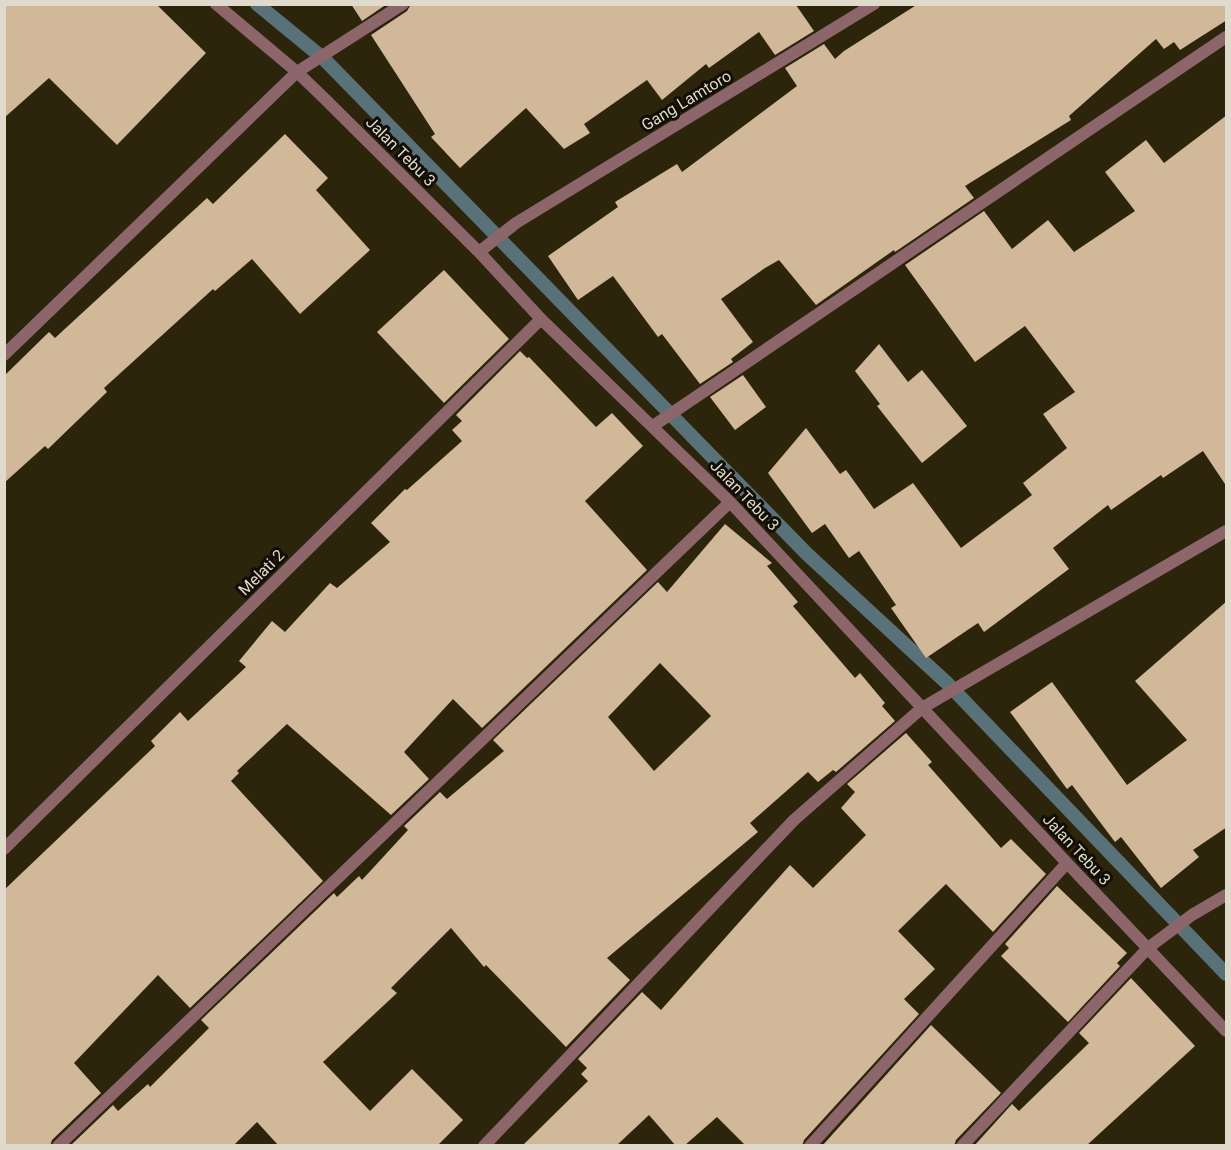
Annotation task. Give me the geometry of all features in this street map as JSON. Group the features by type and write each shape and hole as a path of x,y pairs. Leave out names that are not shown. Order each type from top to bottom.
{"street":[{"name":"Jalan Tebu 3","path":"216,4 301,69 483,250 541,320 730,502 1227,1031"},
{"path":"4,355 301,69 403,4"},
{"name":"Gang Lamtoro","path":"483,250 516,223 874,4"},
{"path":"653,426 1227,37"},
{"name":"Melati 2","path":"4,849 541,320"},
{"path":"58,1146 730,502"},
{"path":"484,1146 794,820 922,708 1227,531"},
{"path":"810,1146 1067,863"},
{"path":"962,1146 1148,948 1192,915 1227,895"}],"building":[{"path":"4,4 156,4 206,53 117,145 49,78 4,118"},
{"path":"351,4 387,4 362,21"},
{"path":"411,4 797,4 814,31 775,55 759,32 709,68 706,64 662,100 647,80 584,124 590,133 564,149 526,108 460,168 431,137 435,134 371,35 407,11"},
{"path":"918,4 1227,4 1227,20 1180,50 1174,42 1164,49 1156,39 1069,116 1071,120 965,186 974,198 895,252 894,250 816,305 779,260 765,268 721,299 753,342 731,359 733,362 700,384 662,334 658,337 613,276 578,300 548,256 618,207 615,202 677,164 682,172 797,86 785,68 824,44 835,59"},
{"path":"1227,115 1227,487 1203,451 1163,478 1161,475 1111,510 1108,505 1053,548 1069,569 984,632 978,623 926,658 891,608 896,605 859,551 849,558 825,524 812,533 768,473 806,428 840,474 846,470 874,509 913,483 961,548 1032,495 1023,483 1067,448 1043,414 1075,392 1025,326 975,362 905,265 984,211 1012,249 1048,220 1074,252 1135,211 1105,172 1146,140 1164,163"},
{"path":"285,134 328,178 316,190 370,250 300,314 252,259 215,291 213,289 104,388 107,392 48,449 45,446 4,483 4,376 49,332 55,338 207,198 213,204"},
{"path":"444,270 509,339 444,403 377,332"},
{"path":"879,344 908,382 922,370 967,426 922,463 877,406 880,404 855,371"},
{"path":"520,351 527,358 529,357 596,427 612,413 643,446 585,501 647,570 482,728 453,699 404,752 429,779 391,815 287,724 237,771 239,773 231,781 323,881 190,1008 158,975 74,1063 101,1093 52,1140 50,1146 4,1146 4,890 155,746 151,741 180,712 188,721 246,667 239,661 272,621 285,632 330,583 337,588 390,542 371,523 405,489 407,490 462,441 452,430 462,421 456,415"},
{"path":"743,375 766,407 735,430 710,397"},
{"path":"725,524 772,563 767,566 798,602 793,606 855,678 860,673 885,703 882,706 895,721 836,772 833,770 818,782 808,772 750,823 758,832 607,958 630,980 566,1047 486,965 484,967 451,928 391,988 397,993 323,1062 370,1111 412,1069 463,1120 437,1146 279,1146 257,1122 233,1146 70,1146 113,1105 118,1111 148,1084 150,1087 209,1028 201,1020 334,893 337,897 359,876 362,880 408,830 404,826 440,792 447,799 504,751 493,740 658,582 667,592","holes":["660,663 711,716 654,771 608,717"]},
{"path":"1227,601 1227,827 1193,850 1199,857 1161,888 1121,837 1115,842 1072,785 1067,789 1010,712 1052,682 1127,785 1187,740 1135,681"},
{"path":"906,733 932,762 928,765 1001,848 1011,839 1046,874 993,932 946,884 898,931 935,969 904,999 919,1014 804,1140 802,1146 746,1146 717,1117 684,1146 676,1146 649,1115 616,1146 522,1146 588,1081 581,1074 587,1068 578,1059 642,992 661,1010 790,865 813,888 866,835 841,808 855,792 847,784"},
{"path":"1057,886 1127,953 1117,963 1120,966 1068,1022 1001,956 1009,948 1005,944"},
{"path":"1131,978 1195,1046 1086,1146 974,1146 1012,1104 1019,1111 1089,1043 1079,1033"},
{"path":"931,1025 1001,1093 956,1140 954,1146 822,1146"}],"waterway":[{"path":"257,4 324,59 807,554 948,684 1226,974"}]}
